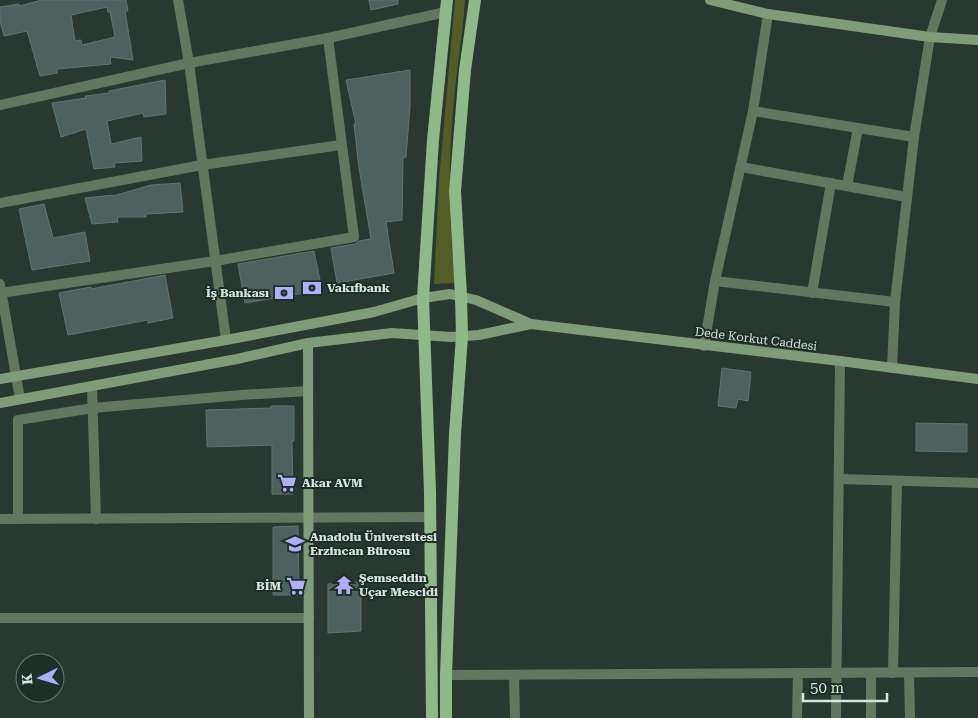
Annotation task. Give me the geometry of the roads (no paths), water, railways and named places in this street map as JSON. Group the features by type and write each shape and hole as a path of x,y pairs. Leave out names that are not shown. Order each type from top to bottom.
{"main road":[{"path":"710,0 768,14 930,37 978,40"},
{"path":"446,718 455,434 462,336 455,191 465,70 475,2"},
{"path":"432,718 430,517 423,298 433,140 447,6"},
{"path":"0,379 374,312 423,298 450,294 461,296"},
{"name":"Dede Korkut Caddesi","path":"461,296 531,324 978,379"},
{"name":"Dede Korkut Caddesi","path":"0,403 237,360 308,343 392,333 479,335 531,324"},
{"path":"308,343 309,718"}],"street":[{"path":"178,0 226,340"},
{"path":"892,368 895,302 914,136 930,37 942,0"},
{"path":"0,105 188,63 328,38 447,6"},
{"path":"704,346 715,282 753,111 768,14"},
{"path":"20,399 1,290 215,261 354,237 328,38"},
{"path":"753,111 914,136"},
{"path":"847,186 858,128"},
{"path":"0,203 202,165 341,144"},
{"path":"741,167 907,197"},
{"path":"812,293 831,183"},
{"path":"715,282 895,302"},
{"path":"836,718 840,361"},
{"path":"92,386 96,518"},
{"path":"18,519 18,420 93,408 308,391"},
{"path":"840,478 978,484"},
{"path":"893,673 897,481"},
{"path":"0,519 430,517"},
{"path":"0,618 309,618"},
{"path":"446,675 978,672"},
{"path":"871,673 871,718"},
{"path":"909,673 910,718"},
{"path":"797,718 798,674"},
{"path":"514,675 515,718"}],"place":[{"name":"Vakıfbank","path":"312,288"},
{"name":"İş Bankası","path":"284,293"},
{"name":"Akar AVM","path":"287,483"},
{"name":"Anadolu Üniversitesi Erzincan Bürosu","path":"295,544"},
{"name":"Şemseddin Uçar Mescidi","path":"344,585"},
{"name":"BİM","path":"296,586"}]}
